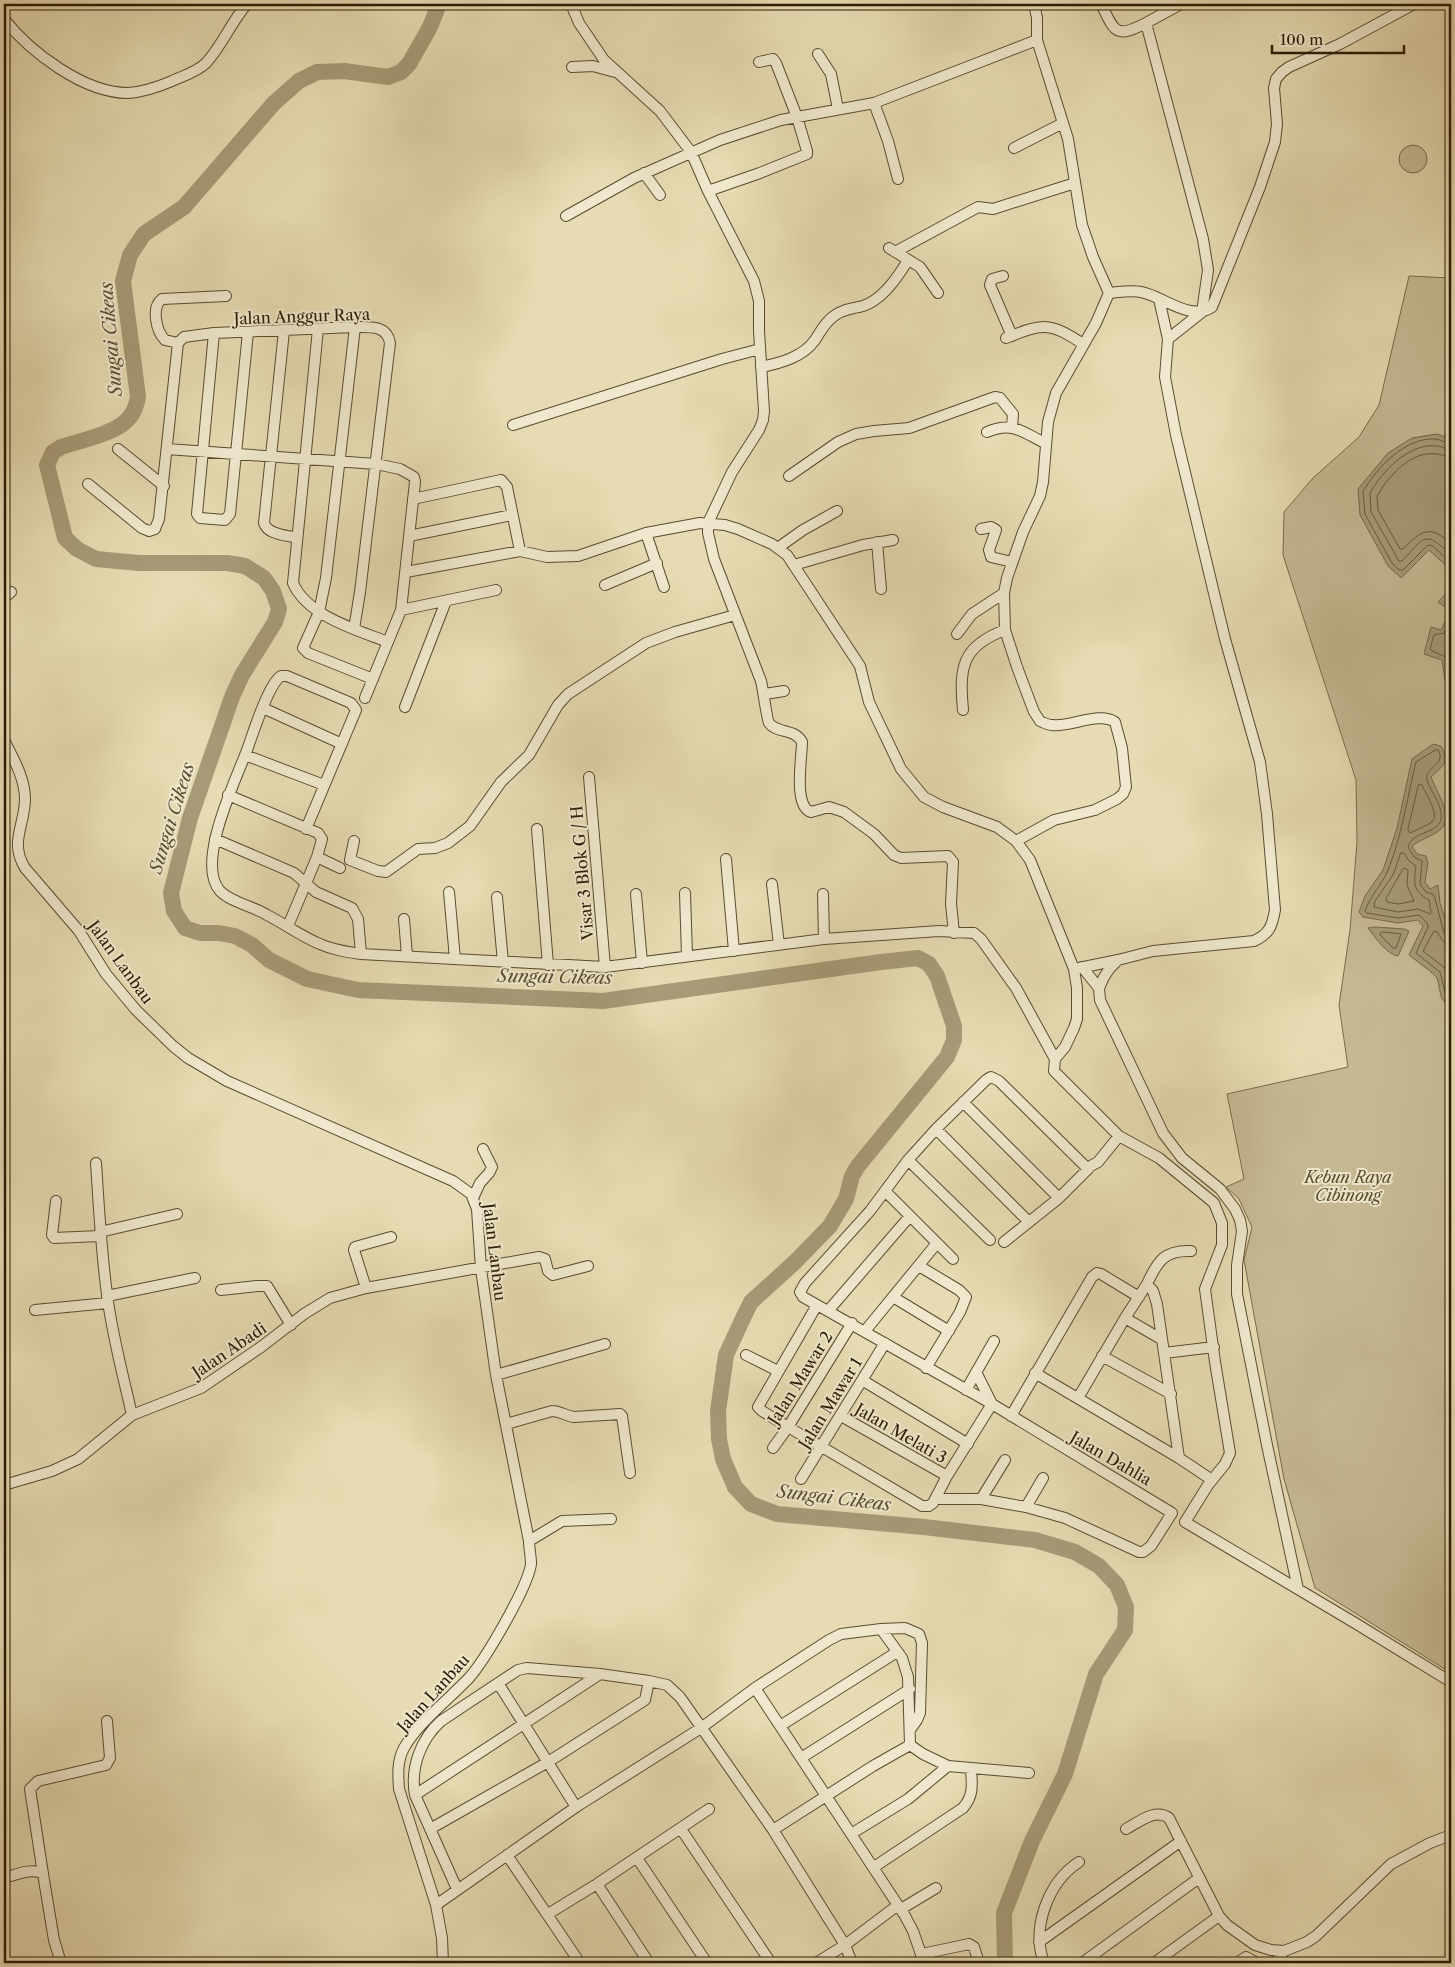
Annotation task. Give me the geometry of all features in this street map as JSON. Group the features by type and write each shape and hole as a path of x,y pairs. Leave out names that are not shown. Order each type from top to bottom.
{"street":[{"path":"4,19 21,38 69,74 94,86 128,92 143,91 198,70 206,63 236,16 247,4"},
{"path":"571,4 574,13 604,60 616,73 660,110 691,152 708,191 758,291 763,420 759,430 732,472 708,522 710,546 765,694 769,724 796,734 802,742 800,798 805,809 811,812 830,807 844,812 874,834 894,855 900,858 948,856 953,862 951,904 954,933"},
{"path":"1016,841 1054,820 1095,810 1117,799 1123,794 1126,787 1122,748 1114,722 1108,719 1095,719 1055,726 1040,722 1034,712 1020,676 1005,630 1004,593 1012,562 1044,482 1045,443 1056,393 1096,323 1109,293 1082,225 1072,155 1036,40 1037,18 1034,4"},
{"path":"1100,4 1111,25 1122,33 1129,32 1181,4"},
{"path":"1168,339 1202,312 1212,307 1260,187 1275,142 1277,124 1274,88 1276,79 1289,67 1348,40 1414,4"},
{"path":"1146,23 1204,240 1208,270 1202,312"},
{"path":"566,216 610,190 691,152 757,127 797,117 874,103 1036,40"},
{"path":"818,54 831,74 838,109"},
{"path":"708,191 804,156 807,151 797,117 776,63 772,59 759,62"},
{"path":"572,67 593,66 616,73"},
{"path":"874,103 891,150 898,179"},
{"path":"1014,148 1063,123"},
{"path":"644,174 660,195"},
{"path":"938,293 924,271 892,250 978,208 993,209 1076,183"},
{"path":"761,367 784,362 802,353 810,347 824,325 832,317 848,309 870,303 878,297 891,284 908,260"},
{"path":"1003,276 992,279 990,285 1009,337 1040,326 1049,326 1058,328 1083,344"},
{"path":"1109,293 1142,292 1190,311 1202,312"},
{"path":"88,484 129,519 149,531 155,529 158,523 164,486 178,343 165,340 159,331 156,308 162,299 226,296"},
{"path":"1078,968 1153,951 1254,942 1268,933 1272,924 1274,910 1267,814 1260,762 1225,639 1176,435 1165,377 1168,339 1159,299"},
{"path":"355,327 341,462 326,578 319,612 303,645 304,650 373,678"},
{"name":"Jalan Anggur Raya","path":"178,343 184,338 214,333 355,327 376,327 381,329 389,337 390,343 376,464"},
{"path":"318,329 293,583 308,604 319,612 354,629 388,642"},
{"path":"284,331 264,519 265,526 270,531 297,538"},
{"path":"214,333 197,515 200,518 225,520 229,517 248,332"},
{"path":"513,425 722,359 760,349"},
{"path":"789,476 838,442 856,434 874,430 909,428 995,397 1000,398 1013,414 1012,427"},
{"path":"987,432 1002,426 1012,427 1045,443"},
{"path":"118,449 164,486"},
{"path":"167,449 376,464 393,467 410,473 414,477 401,610 364,698"},
{"path":"354,629 376,464"},
{"path":"413,499 501,480 507,487 520,551"},
{"path":"779,548 803,530 837,511"},
{"path":"409,536 512,515"},
{"path":"406,572 520,551 547,558 578,556 646,533 708,522 738,528 779,548 794,565 860,666 869,702 901,769 924,797 934,803 997,827 1016,841 1030,860 1052,914 1078,968 1099,988"},
{"path":"981,529 991,527 996,530 989,550 991,557 1012,562"},
{"path":"646,533 664,587"},
{"path":"794,565 877,542 893,540"},
{"path":"877,542 881,589"},
{"path":"605,585 657,563"},
{"path":"401,610 496,590"},
{"path":"957,634 972,614 1004,593"},
{"path":"405,708 446,601"},
{"path":"354,841 350,860 378,871 386,872 418,849 435,848 448,843 470,826 501,782 529,755 558,704 568,694 646,643 675,632 735,615"},
{"path":"963,710 962,677 970,653 980,641 1005,630"},
{"path":"306,829 356,710 351,703 287,676 282,676 272,685 228,795 215,839 213,872 218,889 225,895 264,913 319,944 337,950 361,954 605,967 824,939 916,932 974,934 981,939 1016,988 1055,1059"},
{"path":"765,694 784,691"},
{"path":"263,708 342,744"},
{"name":"Jalan Lanbau","path":"4,740 15,761 24,792 24,810 19,828 17,848 20,859 25,868 79,930 106,974 117,988 151,1025 188,1058 227,1080 453,1181 468,1190 473,1198 478,1217 481,1269 496,1375 529,1541 531,1564 525,1583 481,1664 417,1732 404,1748 400,1760 398,1772 399,1789 436,1905 442,1938 443,1963"},
{"path":"245,755 324,786"},
{"name":"Visar 3 Blok G / H","path":"589,777 605,967"},
{"path":"228,795 318,833 322,839 317,857 288,926"},
{"path":"538,829 548,965"},
{"path":"215,839 294,873 316,892 352,908 358,919 361,954"},
{"path":"317,857 340,868"},
{"path":"726,859 734,951"},
{"path":"772,884 779,945"},
{"path":"449,892 455,959"},
{"path":"685,893 687,956"},
{"path":"636,894 642,963"},
{"path":"823,894 824,939"},
{"path":"497,897 503,962"},
{"path":"404,919 408,956"},
{"path":"1118,960 1110,968 1099,988 1100,1000 1163,1133 1182,1158 1220,1189 1236,1209 1240,1220 1242,1231 1237,1265 1237,1294 1298,1589"},
{"path":"1078,968 1077,1019 1071,1036 1055,1059 1053,1068 1058,1076 1119,1136 1159,1158 1188,1180 1216,1207 1222,1223 1222,1245 1205,1289 1230,1453 1225,1464 1212,1480 1185,1522"},
{"path":"953,1259 885,1191 908,1160 936,1129 986,1080 991,1077 995,1078 1085,1166"},
{"path":"963,1102 1058,1198"},
{"path":"936,1129 1029,1222"},
{"path":"1004,1242 1058,1198 1085,1166 1098,1162 1119,1136"},
{"path":"473,1198 480,1182 492,1167 483,1149"},
{"path":"908,1160 990,1240"},
{"path":"96,1164 100,1234 107,1299 116,1348 132,1415"},
{"name":"Jalan Dahlia","path":"885,1191 849,1236 802,1287 800,1292 803,1297 852,1323 926,1368 992,1404 1451,1682"},
{"path":"56,1201 52,1235 54,1238 100,1234 177,1214"},
{"path":"828,1311 910,1216"},
{"path":"366,1288 354,1250 355,1247 391,1237"},
{"path":"865,1331 937,1243"},
{"path":"1078,1398 1147,1284 1157,1264 1170,1253 1191,1251"},
{"name":"Jalan Abadi","path":"4,1485 52,1472 69,1464 96,1446 132,1415 202,1388 261,1348 304,1314 330,1298 366,1288 481,1269 539,1257 545,1259 548,1271 553,1275 588,1266"},
{"path":"918,1266 959,1290 966,1297 964,1306 926,1368"},
{"path":"1011,1416 1095,1274 1101,1274 1138,1297"},
{"path":"35,1310 107,1299 195,1278"},
{"path":"1147,1284 1156,1298 1179,1458"},
{"path":"221,1290 267,1286 291,1325"},
{"path":"893,1297 949,1331"},
{"path":"817,1305 758,1407 788,1427 922,1506 930,1506 936,1498 947,1476 992,1404 976,1372"},
{"path":"1125,1318 1161,1339"},
{"name":"Jalan Mawar 2","path":"773,1448 852,1323"},
{"path":"966,1390 994,1341"},
{"name":"Jalan Mawar 1","path":"801,1479 885,1343"},
{"path":"496,1375 605,1344"},
{"path":"1164,1353 1214,1347"},
{"path":"746,1355 778,1370"},
{"path":"1102,1356 1171,1394"},
{"path":"1035,1373 1179,1458 1212,1480"},
{"path":"862,1380 968,1444"},
{"path":"506,1424 552,1411 558,1411 567,1416 574,1417 620,1414 622,1416 630,1473"},
{"name":"Jalan Melati 3","path":"841,1416 947,1476"},
{"path":"981,1499 1005,1460"},
{"path":"1026,1507 1043,1478"},
{"path":"936,1498 981,1499 1026,1507 1066,1518 1108,1537 1132,1551 1139,1552 1143,1552 1151,1546 1172,1513"},
{"path":"529,1541 562,1520 611,1518"},
{"path":"436,1905 457,1888 507,1856 576,1807 701,1728 755,1688 841,1634 905,1628 913,1630 922,1639 920,1713 910,1730"},
{"path":"881,1629 905,1666 910,1689 910,1745"},
{"path":"780,1726 897,1652"},
{"path":"457,1888 415,1795 417,1759 426,1737 441,1721 518,1670 527,1668 600,1674 649,1681 667,1685 674,1690 773,1830 845,1945 852,1963"},
{"path":"415,1795 600,1674"},
{"path":"430,1828 548,1762 645,1700 649,1681"},
{"path":"498,1683 576,1807"},
{"path":"755,1688 828,1796 899,1907 913,1931 923,1958 969,1944 974,1946 979,1963"},
{"path":"801,1758 910,1689"},
{"path":"61,1963 54,1940 30,1789 38,1781 106,1765 110,1758 107,1721"},
{"path":"910,1745 923,1754 948,1766 1029,1773"},
{"path":"773,1830 873,1766 910,1745"},
{"path":"852,1834 908,1799 948,1766"},
{"path":"874,1867 963,1808 973,1791 971,1769"},
{"path":"548,1914 681,1830 709,1809"},
{"path":"1126,1828 1155,1814 1165,1815 1169,1818 1219,1916 1255,1946 1284,1951 1307,1942 1316,1936 1391,1864 1451,1834"},
{"path":"681,1830 771,1963"},
{"path":"1039,1942 1180,1841"},
{"path":"507,1856 580,1963"},
{"path":"637,1858 707,1963"},
{"path":"1044,1963 1039,1942 1039,1931 1046,1905 1055,1885 1064,1874 1079,1862"},
{"path":"4,1878 32,1871 38,1871 43,1874"},
{"path":"1082,1963 1199,1878"},
{"path":"598,1884 649,1963"},
{"path":"816,1963 899,1907 936,1888"},
{"path":"1154,1963 1219,1916"},
{"path":"1275,1963 1284,1951"},
{"path":"1237,1963 1246,1958 1257,1963"}],"green space":[{"path":"1413,145 1423,149 1427,159 1423,169 1413,173 1403,169 1399,159 1403,149"},
{"name":"Kebun Raya Cibinong","path":"1409,276 1451,278 1451,1673 1315,1588 1284,1479 1244,1260 1252,1227 1239,1199 1226,1187 1244,1179 1227,1094 1348,1067 1339,1005 1350,930 1357,842 1356,780 1283,555 1284,512 1313,478 1359,437 1379,405"}],"water":[{"path":"1437,434 1451,439 1451,570 1429,550 1401,578 1388,566 1360,515 1358,489 1388,453 1412,438"},
{"path":"1451,588 1451,682 1445,680 1442,660 1424,654 1431,627 1441,630 1450,611 1438,602"},
{"path":"1433,744 1441,746 1445,756 1442,767 1431,777 1443,804 1446,819 1440,830 1412,846 1417,854 1426,856 1428,863 1425,882 1430,889 1438,885 1440,903 1450,934 1451,1005 1447,1004 1442,998 1437,978 1409,955 1423,926 1418,920 1398,923 1363,917 1359,912 1365,896 1383,870 1397,828 1412,759"},
{"path":"1375,927 1409,931 1398,956 1385,949 1368,928"}],"waterway":[{"name":"Sungai Cikeas","path":"439,4 430,27 409,64 401,72 388,77 344,71 317,72 299,81 274,103 184,207 144,234 130,255 123,281 138,397 134,410 126,421 113,430 61,447 53,452 47,465 65,538 77,549 96,559 139,563 227,563 245,566 264,578 273,591 279,609 275,622 242,675 232,697 190,818 171,893 174,911 185,928 200,933 219,933 235,936 252,945 269,960 307,979 358,990 603,1001 918,958 929,964 937,976 954,1026 954,1040 947,1057 858,1166 852,1176 846,1199 830,1226 795,1262 751,1302 726,1355 718,1411 719,1439 723,1459 735,1487 751,1504 777,1514 924,1527 1035,1540 1075,1552 1099,1566 1117,1585 1126,1607 1125,1630 1096,1674 1065,1774 1032,1841 1004,1913 1005,1963"}]}
